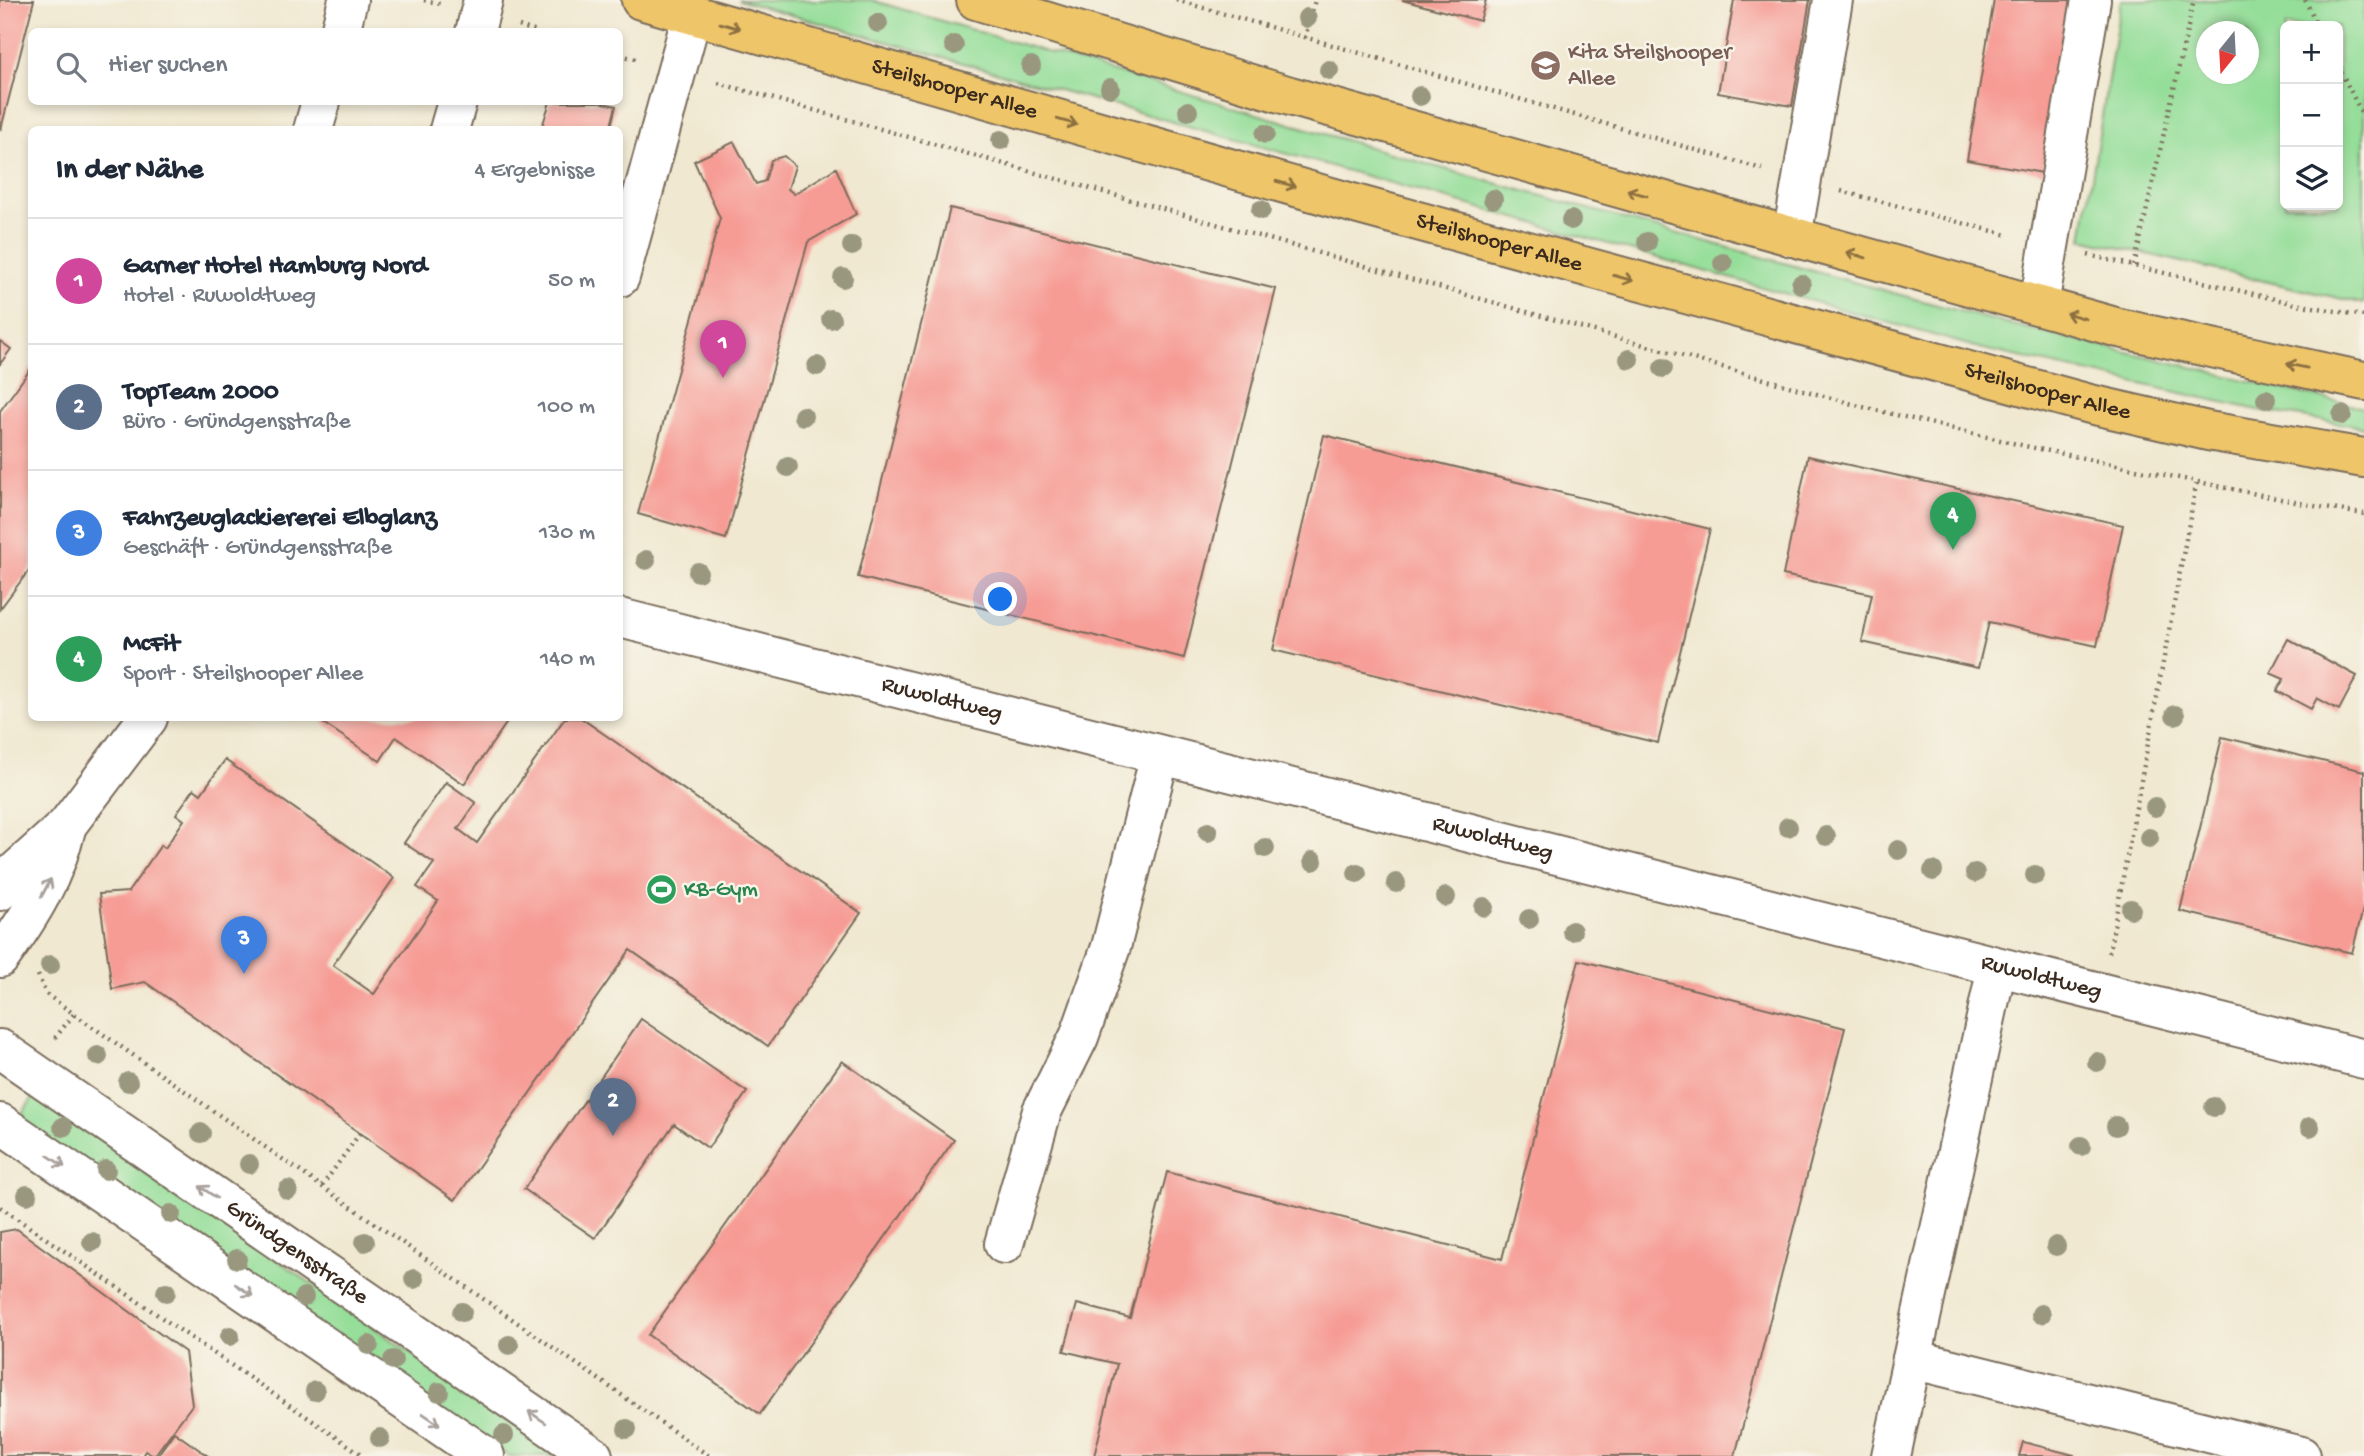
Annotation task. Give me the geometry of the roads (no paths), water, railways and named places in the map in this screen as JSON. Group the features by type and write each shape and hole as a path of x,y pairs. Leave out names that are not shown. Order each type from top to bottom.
{"main road":[{"name":"Steilshooper Allee","path":"641,0 1788,324 2090,404 2208,431 2364,458"},
{"path":"975,0 1290,96 2119,328 2364,381"}],"street":[{"path":"341,28 348,0"},
{"path":"476,28 483,0"},
{"path":"1792,237 1833,0"},
{"path":"2039,305 2091,0"},
{"path":"623,266 692,15"},
{"path":"314,126 320,105"},
{"path":"450,126 456,105"},
{"name":"Ruwoldtweg","path":"623,619 2364,1059"},
{"path":"0,891 16,871 67,825 146,721"},
{"path":"1004,1244 1041,1111 1079,1037 1111,947 1160,755"},
{"path":"0,958 30,917 50,881 67,825"},
{"path":"1891,1456 1997,967"},
{"name":"Gründgensstraße","path":"0,1049 593,1456"},
{"path":"0,1123 485,1456"},
{"path":"1912,1359 2301,1456"}],"place":[{"name":"Kita Steilshooper Allee","path":"1545,66"},
{"name":"Garner Hotel Hamburg Nord","path":"723,378"},
{"name":"McFit","path":"1953,550"},
{"name":"KB-Gym","path":"661,890"},
{"name":"Fahrzeuglackiererei Elbglanz","path":"244,974"},
{"name":"TopTeam 2000","path":"613,1136"}]}
